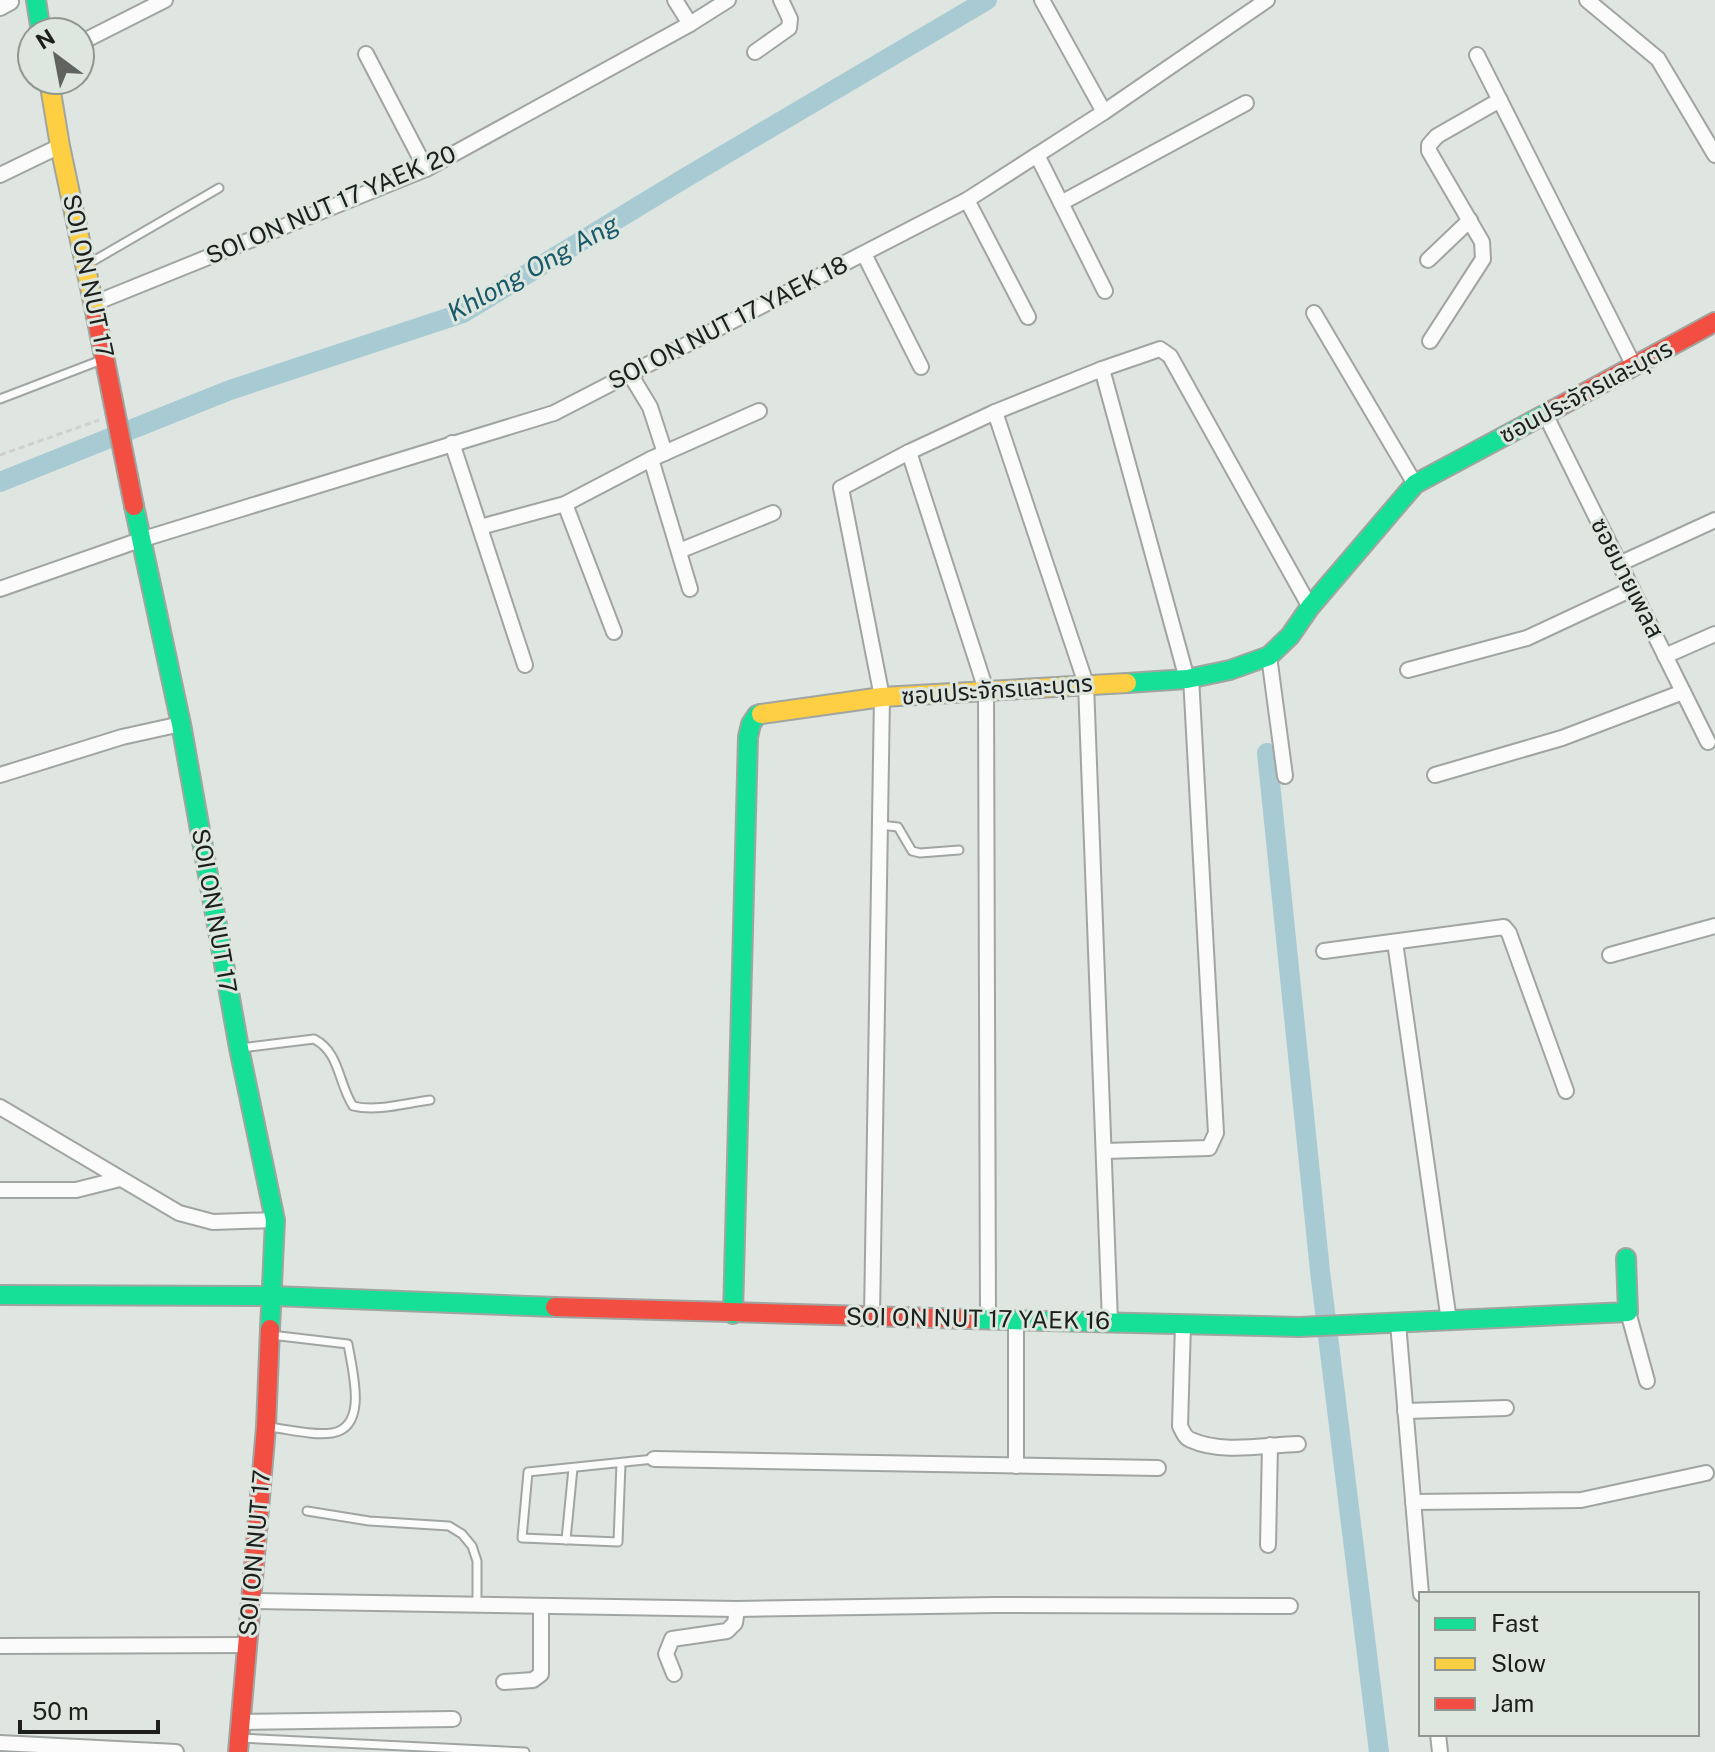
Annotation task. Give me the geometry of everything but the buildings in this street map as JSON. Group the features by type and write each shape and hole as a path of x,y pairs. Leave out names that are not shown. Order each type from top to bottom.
{"street":[{"path":"96,35 165,0"},
{"path":"675,0 690,24"},
{"name":"SOI ON NUT 17 YAEK 20","path":"95,303 426,169 728,0"},
{"path":"755,52 789,28 790,19 781,0"},
{"path":"1042,0 1104,112"},
{"name":"SOI ON NUT 17 YAEK 18","path":"0,589 140,540 554,413 967,200 1104,112 1267,0"},
{"path":"1587,0 1658,59 1715,155"},
{"path":"366,54 426,169"},
{"path":"1477,55 1634,366"},
{"name":"SOI ON NUT 17","path":"52,96 140,540 181,724 239,1048 275,1220 266,1427 239,1737"},
{"path":"1430,341 1483,259 1482,242 1429,151 1429,145 1437,136 1500,100"},
{"path":"1061,203 1246,103"},
{"path":"0,175 60,146"},
{"path":"1037,155 1105,291"},
{"path":"967,200 1028,317"},
{"path":"1428,260 1470,220"},
{"path":"864,254 921,367"},
{"path":"1314,313 1415,484"},
{"name":"ซอนประจักรและบุตร","path":"733,1314 749,729 757,715 882,697 1189,678 1230,670 1269,656 1290,636 1310,607 1415,484 1715,322"},
{"path":"872,1317 882,697 841,488 995,412 1152,349 1160,349 1170,356 1310,607"},
{"path":"1102,369 1189,678 1216,1133 1209,1148 1104,1151"},
{"path":"630,374 650,407 658,456 690,589"},
{"path":"480,527 565,504 658,456 759,411"},
{"path":"995,412 1086,684 1110,1322"},
{"name":"ซอยมายเพลส","path":"1545,414 1708,742"},
{"path":"452,443 525,665"},
{"path":"909,452 986,690 988,1319"},
{"path":"565,504 614,632"},
{"path":"679,551 773,513"},
{"path":"1619,564 1715,520"},
{"path":"1408,670 1527,638 1632,589"},
{"path":"1665,656 1715,634"},
{"path":"1269,656 1285,776"},
{"path":"1435,775 1562,738 1683,692"},
{"path":"0,775 122,737 181,724"},
{"path":"1610,955 1715,926"},
{"path":"1324,951 1504,927 1509,933 1566,1091"},
{"path":"1395,942 1449,1321"},
{"path":"0,1107 120,1179 193,1218 213,1222 275,1220"},
{"path":"0,1190 76,1190 120,1179"},
{"path":"1626,1258 1628,1312 1647,1381"},
{"name":"SOI ON NUT 17 YAEK 16","path":"0,1295 273,1296 733,1314 1299,1327 1628,1312"},
{"path":"1016,1320 1016,1466"},
{"path":"1398,1323 1421,1592"},
{"path":"1183,1324 1180,1426 1186,1437 1219,1447 1298,1444"},
{"path":"1405,1411 1506,1408"},
{"path":"1268,1545 1270,1445"},
{"path":"654,1459 1158,1468"},
{"path":"1413,1502 1581,1500 1706,1473"},
{"path":"252,1601 737,1609 995,1605 1290,1606"},
{"path":"504,1682 533,1680 541,1674 541,1606"},
{"path":"674,1674 666,1654 672,1639 727,1631 735,1623 737,1609"},
{"path":"0,1646 247,1645"},
{"path":"239,1737 453,1719"},
{"path":"0,1743 176,1752"}],"lane":[{"path":"86,265 219,188"},
{"path":"0,399 106,359"},
{"path":"880,825 898,827 912,851 959,850"},
{"path":"239,1048 314,1039 323,1044 335,1059 353,1106 390,1106 430,1100"},
{"path":"266,1427 331,1434 345,1429 354,1419 355,1384 348,1344 270,1335"},
{"path":"621,1463 618,1542 522,1538 528,1472 654,1459"},
{"path":"566,1540 573,1468"},
{"path":"307,1511 369,1521 449,1526 462,1534 472,1546 477,1561 477,1604"},
{"path":"239,1737 525,1752"}],"path":[{"path":"0,455 117,414"}],"waterway":[{"name":"Khlong Ong Ang","path":"0,482 230,390 463,313 987,0"},
{"path":"1267,753 1320,1271 1379,1752"}],"traffic: fast":[{"path":"36,0 38,16"},
{"path":"1127,683 1187,679 1230,670 1269,656 1290,636 1310,607 1415,484 1553,410"},
{"path":"134,506 181,724 239,1048 275,1220 270,1329"},
{"path":"733,1314 748,737 751,724 761,714"},
{"path":"969,1319 1299,1327 1628,1312 1626,1258"},
{"path":"0,1295 273,1296 555,1307"}],"traffic: slow":[{"path":"52,96 96,316"},
{"path":"761,714 882,697 1127,683"}],"traffic: jam":[{"path":"96,316 134,506"},
{"path":"1553,410 1715,322"},
{"path":"555,1307 969,1319"},
{"path":"238,1752 266,1427 270,1329"}]}
